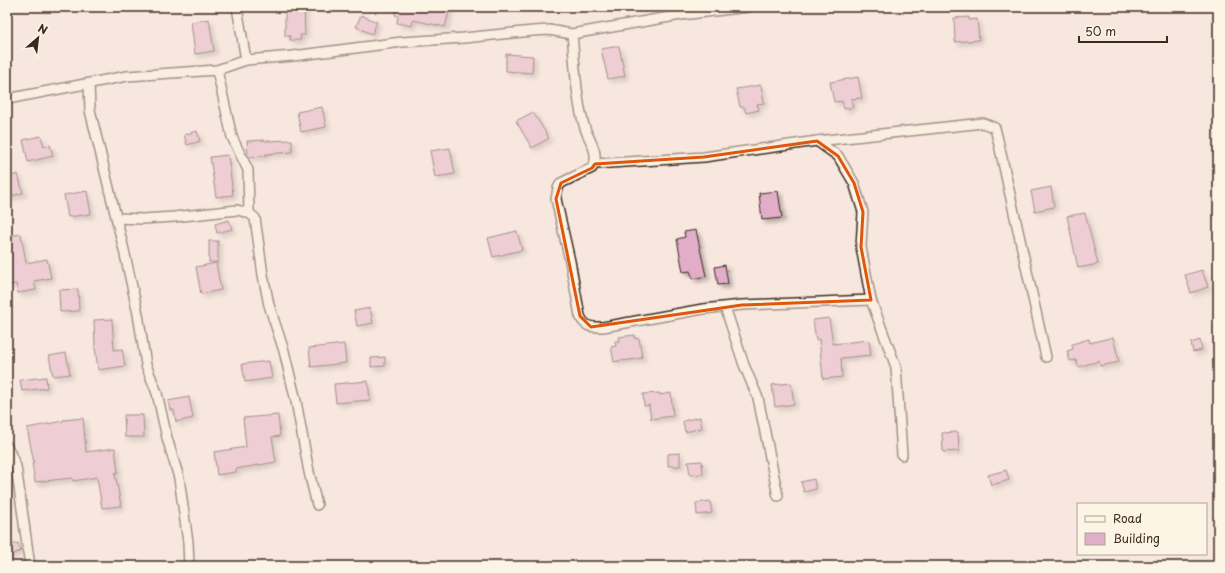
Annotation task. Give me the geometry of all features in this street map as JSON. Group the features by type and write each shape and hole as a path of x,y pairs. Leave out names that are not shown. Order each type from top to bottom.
{"street":[{"path":"237,7 246,60"},
{"path":"7,99 128,76 217,70 246,60 293,56 402,42 464,38 533,31 549,30 572,34 680,15 748,7"},
{"path":"572,34 581,109 586,130 596,158 595,164 592,168 561,183 558,188 556,199 582,322 591,327 603,327 742,305 871,300"},
{"path":"217,70 232,137 248,170 249,213"},
{"path":"89,84 90,110 117,218 138,314 146,365 157,393 167,438 179,478 188,542 189,566"},
{"path":"595,164 704,157 817,141 983,123 994,128 1046,357"},
{"path":"817,141 838,156 854,183 862,212 861,247 871,300 896,367 902,454"},
{"path":"117,218 166,218 237,210 249,213 255,218 269,305 284,351 296,401 309,472 317,505"},
{"path":"725,307 746,371 758,398 778,496"},
{"path":"7,446 16,466 30,566"}],"highlighted area":[{"path":"817,141 838,156 854,183 863,212 861,247 871,300 742,305 591,327 580,316 556,199 561,183 592,168 595,164 704,157"}],"building":[{"path":"285,7 304,7 305,35 300,35 301,40 290,40 290,36 285,36"},
{"path":"396,7 450,7 445,27 413,20 412,26 397,23 398,16 395,15"},
{"path":"361,15 377,22 372,34 356,27"},
{"path":"969,17 969,20 977,19 979,40 955,42 954,18"},
{"path":"209,19 214,51 195,54 191,22"},
{"path":"619,46 625,76 608,79 601,49"},
{"path":"506,54 533,56 532,73 506,71"},
{"path":"858,77 862,98 851,99 853,107 844,109 842,101 834,102 830,82"},
{"path":"761,85 764,103 757,104 759,110 746,113 744,107 740,107 736,89"},
{"path":"322,107 326,127 301,132 297,112"},
{"path":"533,112 549,138 532,148 516,121"},
{"path":"197,131 200,141 187,145 184,135"},
{"path":"41,136 44,146 50,145 53,156 28,162 23,140"},
{"path":"292,140 292,152 248,157 247,141"},
{"path":"450,148 455,174 435,177 430,151"},
{"path":"228,155 233,195 216,197 210,157"},
{"path":"18,174 23,193 7,197 7,177"},
{"path":"1051,187 1054,207 1035,211 1031,191"},
{"path":"87,191 91,214 68,217 64,195"},
{"path":"778,191 782,218 762,220 759,193"},
{"path":"1085,213 1098,264 1078,268 1067,216"},
{"path":"229,220 232,229 217,233 215,224"},
{"path":"696,230 706,276 693,279 690,271 683,272 677,239 685,237 684,232"},
{"path":"517,231 522,250 493,257 488,238"},
{"path":"21,234 26,263 47,259 51,278 34,281 36,290 18,293 16,284 8,285 7,236"},
{"path":"209,241 218,241 218,262 209,262"},
{"path":"216,263 221,290 201,294 196,267"},
{"path":"725,265 728,284 718,285 715,267"},
{"path":"1202,270 1208,287 1191,293 1185,275"},
{"path":"78,289 79,311 60,312 59,290"},
{"path":"370,308 373,323 357,326 354,311"},
{"path":"829,318 833,344 869,340 871,355 841,358 842,377 823,379 819,339 816,340 813,320"},
{"path":"112,319 114,350 122,349 125,366 98,370 95,348 94,320"},
{"path":"635,335 635,339 639,338 642,358 614,362 611,347 616,346 615,341 620,341 619,337"},
{"path":"1113,337 1119,362 1100,366 1099,361 1078,367 1076,360 1070,361 1067,351 1073,349 1072,344 1089,339 1090,343"},
{"path":"1200,340 1202,350 1193,352 1191,343"},
{"path":"344,344 346,363 311,367 309,348"},
{"path":"66,353 70,374 53,376 49,356"},
{"path":"385,357 385,366 371,367 371,358"},
{"path":"269,361 272,378 245,382 242,364"},
{"path":"46,377 47,388 22,391 20,380"},
{"path":"368,381 370,400 336,403 334,384"},
{"path":"791,383 794,404 775,407 772,385"},
{"path":"660,393 660,395 671,393 673,416 651,419 649,405 644,406 643,394"},
{"path":"189,397 193,418 176,422 174,410 170,410 168,401"},
{"path":"124,415 143,415 144,437 125,437"},
{"path":"278,415 280,436 272,437 276,462 236,469 236,472 217,475 214,452 246,447 243,418"},
{"path":"700,417 702,428 685,432 683,421"},
{"path":"83,418 86,452 115,448 118,472 115,473 121,506 102,508 97,477 73,481 72,478 35,482 32,463 34,463 27,428 63,420"},
{"path":"958,432 959,451 943,452 942,433"},
{"path":"680,453 680,466 668,466 668,454"},
{"path":"702,461 703,474 690,475 688,462"},
{"path":"1006,470 1009,480 991,485 988,475"},
{"path":"814,479 816,489 804,492 801,482"},
{"path":"710,501 712,513 697,515 696,503"},
{"path":"18,543 21,551 7,556 7,546"}]}
